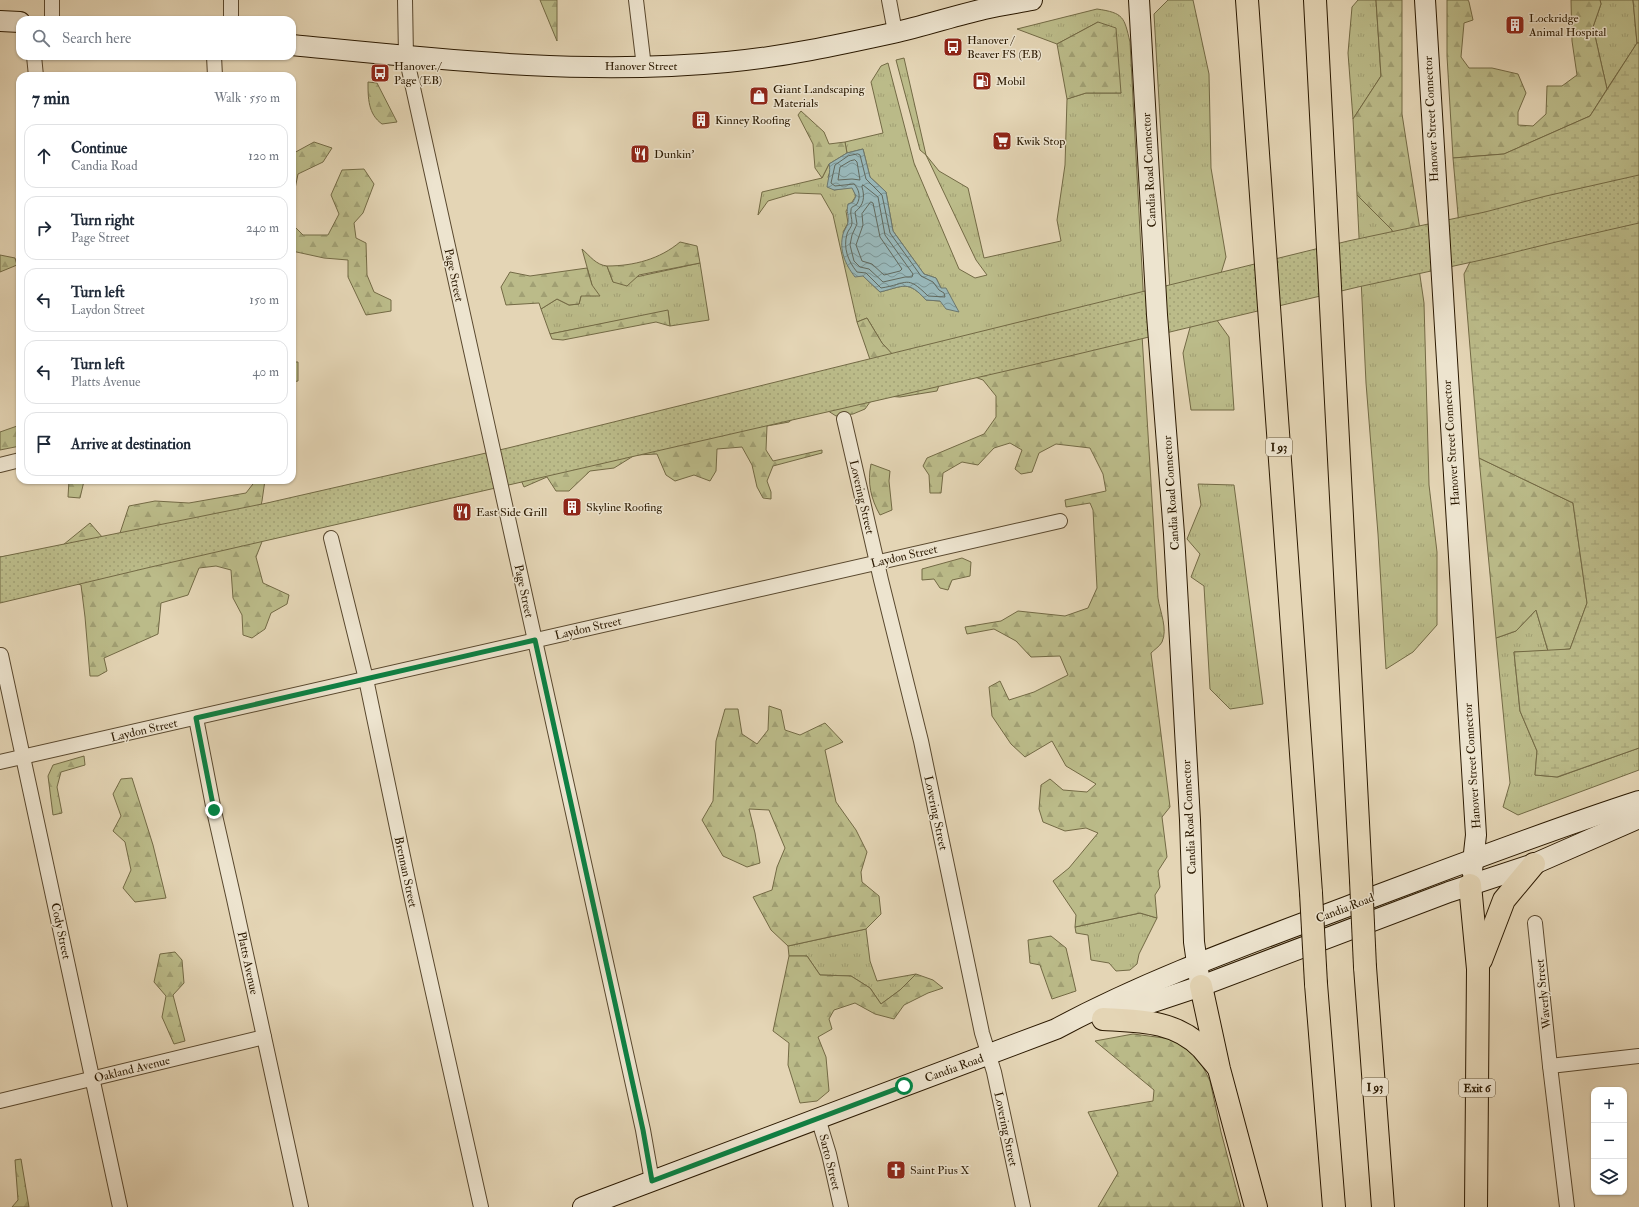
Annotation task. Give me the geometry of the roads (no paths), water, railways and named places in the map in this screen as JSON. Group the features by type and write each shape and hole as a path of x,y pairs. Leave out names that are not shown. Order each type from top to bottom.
{"highway":[{"name":"I 93","path":"1247,0 1311,893 1316,984 1334,1207"},
{"name":"I 93","path":"1315,0 1365,967 1383,1207"},
{"path":"1478,969 1504,900 1534,864"},
{"path":"1470,885 1478,969"},
{"name":"Exit 6","path":"1476,1207 1478,969"},
{"path":"1201,986 1219,1069 1256,1207"},
{"path":"1103,1019 1140,1021 1162,1024 1173,1028 1202,1047 1219,1069"}],"main road":[{"name":"Hanover Street","path":"296,45 508,65 644,67 728,62 783,55 895,32 1010,0"},
{"name":"Hanover Street","path":"985,8 1032,0"},
{"name":"Candia Road Connector","path":"1139,0 1157,315 1175,542 1190,820 1194,942 1201,986"},
{"name":"Hanover Street Connector","path":"1424,0 1476,835 1470,885"},
{"path":"0,20 16,22"},
{"name":"Candia Road","path":"583,1207 1056,1029 1100,1006 1197,963 1519,842 1639,801"},
{"name":"Candia Road","path":"1056,1029 1103,1019 1201,986 1470,885 1534,864 1639,818"}],"street":[{"path":"52,0 52,16"},
{"path":"231,0 231,16"},
{"name":"Page Street","path":"406,0 406,56 643,1130 652,1181"},
{"path":"636,0 644,67"},
{"path":"888,0 895,32"},
{"path":"34,60 36,72"},
{"path":"214,60 216,72"},
{"name":"Lovering Street","path":"844,419 876,562 921,741 982,1034 990,1055 1023,1207"},
{"path":"0,465 16,461"},
{"name":"Laydon Street","path":"0,762 1060,521"},
{"name":"Brennan Street","path":"330,538 366,679 410,890 481,1207"},
{"name":"Cody Street","path":"1,655 120,1207"},
{"name":"Platts Avenue","path":"196,718 214,810 301,1207"},
{"name":"Waverly Street","path":"1535,923 1550,1066 1568,1207"},
{"name":"Oakland Avenue","path":"0,1101 264,1037"},
{"path":"1550,1066 1639,1056"},
{"name":"Sarto Street","path":"818,1118 829,1154 841,1207"}],"water":[{"path":"863,149 870,177 886,192 893,231 924,274 936,278 941,288 946,288 959,312 946,309 940,301 926,300 915,289 910,287 905,286 880,292 863,276 855,277 848,267 842,251 842,240 848,224 848,204 853,202 856,196 852,188 834,190 827,187 830,172 829,164 847,153"}],"place":[{"name":"Lockridge Animal Hospital","path":"1515,25"},
{"name":"Hanover / Beaver FS (EB)","path":"953,47"},
{"name":"Hanover / Page (EB)","path":"380,73"},
{"name":"Mobil","path":"982,81"},
{"name":"Giant Landscaping Materials","path":"759,96"},
{"name":"Kinney Roofing","path":"701,120"},
{"name":"Kwik Stop","path":"1002,141"},
{"name":"Dunkin'","path":"640,154"},
{"name":"Skyline Roofing","path":"572,507"},
{"name":"East Side Grill","path":"462,512"},
{"name":"Saint Pius X","path":"896,1170"}]}
